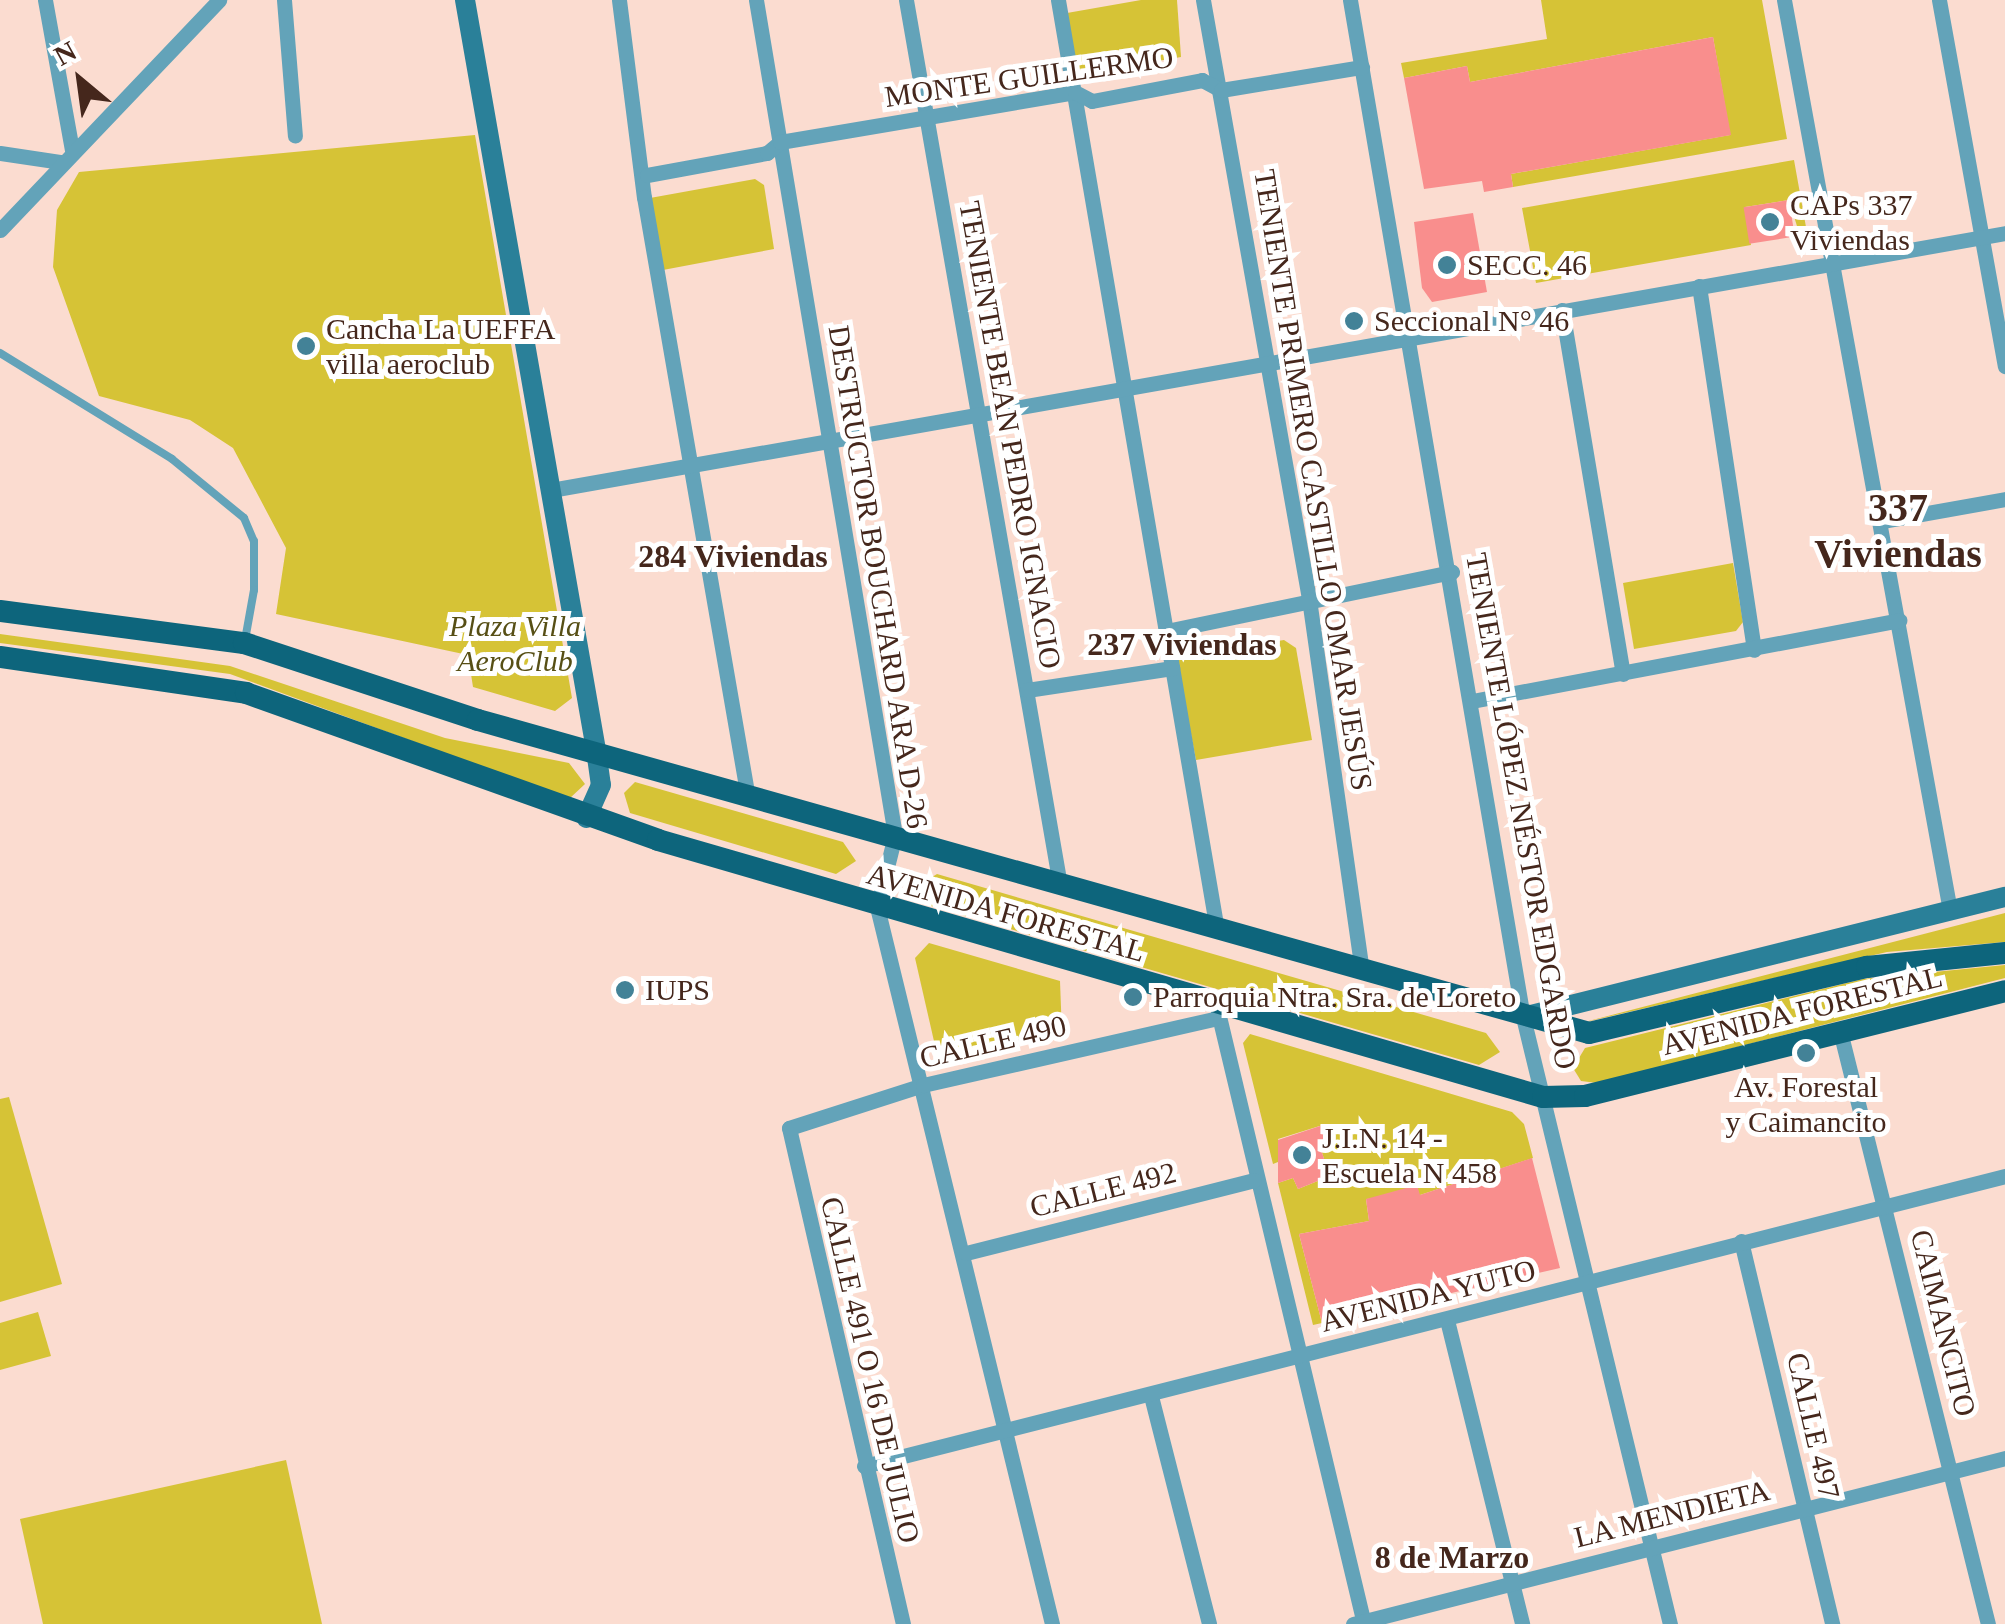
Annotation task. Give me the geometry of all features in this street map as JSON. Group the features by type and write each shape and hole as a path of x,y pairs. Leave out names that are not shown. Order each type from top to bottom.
{"main road":[{"name":"AVENIDA FORESTAL","path":"0,611 244,643 596,750 1060,879 1523,1017 1589,1032 1622,1029 1867,967 2005,953"},
{"name":"AVENIDA FORESTAL","path":"0,658 246,692 586,818 1218,1012 1544,1097 1585,1096 2005,991"}],"street":[{"path":"45,0 66,156"},
{"path":"0,230 66,156 219,0"},
{"path":"284,0 295,136"},
{"path":"465,0 596,750 601,785 586,818"},
{"path":"619,0 647,175 644,197 747,792"},
{"name":"DESTRUCTOR BOUCHARD ARA D-26","path":"756,0 896,834 877,908 966,1253 1052,1624"},
{"name":"TENIENTE BEAN PEDRO IGNACIO","path":"906,0 1060,879"},
{"path":"1058,0 1170,630 1172,668 1216,924"},
{"name":"TENIENTE PRIMERO CASTILLO OMAR JESÚS","path":"1203,0 1309,599 1362,971"},
{"name":"TENIENTE LÓPEZ NÉSTOR EDGARDO","path":"1350,0 1452,572 1523,1017 1592,1282 1670,1624"},
{"path":"1784,0 1827,260 1882,521 1950,911"},
{"path":"1939,0 2005,366"},
{"name":"MONTE GUILLERMO","path":"647,175 767,154 780,142 1075,92 1092,101 1202,80 1221,90 1362,67"},
{"path":"0,153 66,156"},
{"path":"552,490 1827,260 2005,233"},
{"path":"1699,286 1754,650"},
{"path":"1562,310 1623,674"},
{"path":"1882,521 2005,498"},
{"path":"1170,630 1300,608 1309,599 1452,572"},
{"path":"1472,702 1899,620"},
{"path":"1027,690 1172,668"},
{"name":"AVENIDA FORESTAL","path":"1523,1017 2005,897"},
{"path":"1218,1012 1360,1623"},
{"name":"CALLE 490","path":"789,1128 797,1119 1218,1012"},
{"name":"CAIMANCITO","path":"1841,1035 1988,1624"},
{"name":"CALLE 491 O 16 DE JULIO","path":"789,1128 903,1624"},
{"name":"AVENIDA YUTO","path":"864,1466 2005,1176"},
{"name":"CALLE 492","path":"966,1253 1254,1180"},
{"name":"CALLE 497","path":"1742,1241 1832,1624"},
{"path":"1447,1320 1522,1624"},
{"path":"1151,1396 1209,1624"},
{"name":"LA MENDIETA","path":"1360,1623 2005,1458"}],"lane":[{"path":"0,353 172,459 244,518 254,574 244,643"}],"green space":[{"path":"1141,0 1177,0 1181,57 1077,75 1067,13"},
{"path":"1541,0 1762,0 1787,139 1513,187 1511,174 1730,135 1713,37 1470,82 1467,66 1404,78 1401,63 1547,39"},
{"name":"Plaza Villa AeroClub","path":"475,135 572,698 555,711 473,687 468,655 276,614 286,548 233,448 190,420 99,396 53,267 57,210 79,172"},
{"path":"1794,160 1806,227 1800,236 1789,200 1745,207 1751,245 1536,283 1522,208"},
{"path":"755,179 764,185 774,249 663,270 650,198"},
{"path":"1733,563 1743,622 1736,631 1634,649 1623,583"},
{"path":"0,634 230,666 445,738 569,763 585,784 569,799 230,674 0,643"},
{"path":"1284,640 1296,648 1312,740 1196,760 1176,658"},
{"path":"635,782 843,842 856,861 836,874 630,813 624,793"},
{"path":"937,874 1486,1033 1500,1052 1479,1065 931,906 919,885"},
{"path":"2005,913 2005,942 1887,952 1577,1024"},
{"path":"929,943 1060,981 1062,1034 939,1063 915,958"},
{"path":"2005,965 2005,978 1597,1083 1581,1081 1573,1068 1585,1048 1863,979"},
{"path":"1250,1034 1512,1112 1524,1124 1533,1158 1420,1195 1366,1199 1369,1221 1299,1234 1322,1323 1313,1325 1278,1183 1293,1178 1298,1189 1330,1176 1321,1150 1329,1147 1326,1124 1278,1139 1283,1160 1273,1164 1243,1043"},
{"path":"9,1097 62,1284 0,1302 0,1099"},
{"path":"38,1312 51,1356 0,1370 0,1323"},
{"path":"286,1460 322,1624 43,1624 20,1519"}],"building":[{"path":"1713,37 1731,135 1511,174 1513,187 1484,192 1482,181 1424,189 1404,78 1467,66 1470,82"},
{"name":"CAPs 337 Viviendas","path":"1789,200 1795,237 1749,244 1744,207"},
{"path":"1473,213 1487,292 1432,302 1422,288 1414,222"},
{"name":"J.I.N. 14 - Escuela N 458","path":"1326,1124 1329,1147 1321,1150 1330,1176 1298,1189 1293,1178 1278,1183 1278,1140"},
{"path":"1532,1158 1560,1268 1322,1323 1299,1234 1369,1221 1366,1199 1417,1185 1420,1195"}],"place":[{"name":"CAPs 337 Viviendas","path":"1770,222"},
{"name":"SECC. 46","path":"1447,265"},
{"name":"Seccional N° 46","path":"1354,321"},
{"name":"Cancha La UEFFA villa aeroclub","path":"306,346"},
{"name":"IUPS","path":"625,990"},
{"name":"Parroquia Ntra. Sra. de Loreto","path":"1133,997"},
{"name":"Av. Forestal y Caimancito","path":"1806,1053"},
{"name":"J.I.N. 14 - Escuela N 458","path":"1302,1155"}],"district":[{"name":"337 Viviendas","path":"1898,531"},
{"name":"284 Viviendas","path":"733,556"},
{"name":"237 Viviendas","path":"1182,644"},
{"name":"8 de Marzo","path":"1452,1557"}]}
